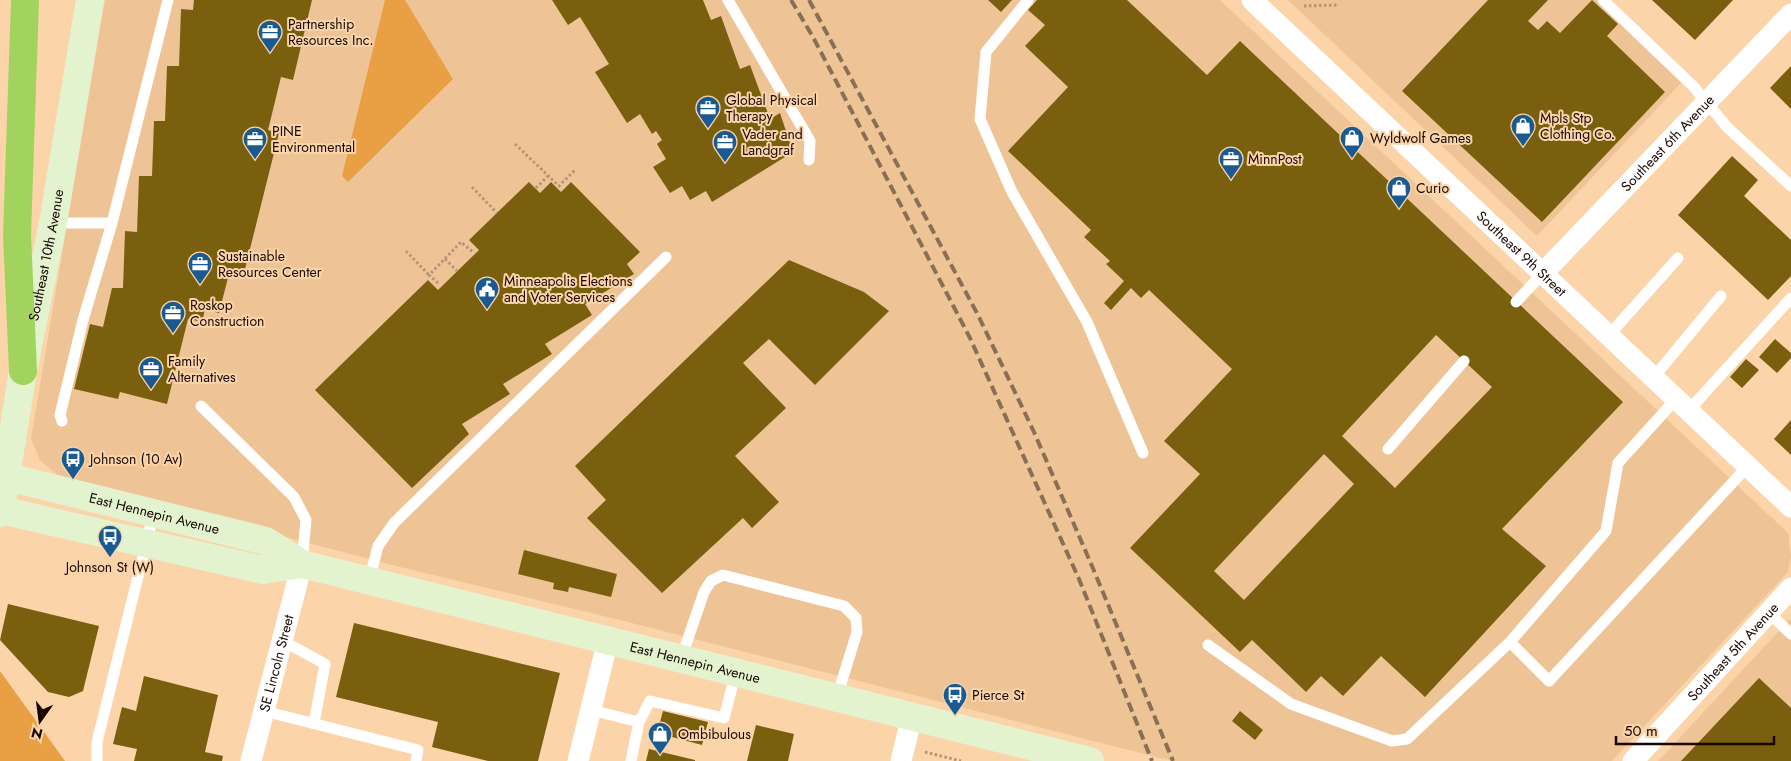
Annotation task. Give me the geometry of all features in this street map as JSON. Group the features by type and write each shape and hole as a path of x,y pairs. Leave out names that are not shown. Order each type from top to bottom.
{"highway":[{"path":"22,371 17,236 25,0"}],"main road":[{"name":"Southeast 10th Avenue","path":"0,511 3,475 22,371 53,223 90,0"},
{"name":"East Hennepin Avenue","path":"3,475 266,540 302,564 1090,761"},
{"name":"East Hennepin Avenue","path":"0,511 263,570 302,564"}],"street":[{"name":"Southeast 9th Street","path":"1252,0 1791,507"},
{"name":"Southeast 6th Avenue","path":"1543,273 1791,14"},
{"name":"SE Lincoln Street","path":"251,761 302,564"},
{"name":"Southeast 5th Avenue","path":"1633,761 1791,588"},
{"path":"578,761 608,640"},
{"path":"902,754 912,716"}],"lane":[{"path":"62,420 60,415 83,320 112,223 168,0"},
{"path":"728,0 810,140 810,160"},
{"path":"1028,0 986,52 980,119 1012,192 1087,322 1143,453"},
{"path":"1603,0 1693,86 1727,127 1791,186"},
{"path":"53,223 112,223"},
{"path":"369,581 378,546 394,523 666,257"},
{"path":"1610,335 1678,258"},
{"path":"1516,302 1543,273"},
{"path":"1654,377 1721,296"},
{"path":"1208,644 1291,704 1392,741 1407,739 1510,642 1567,578 1606,530 1618,463 1683,404 1791,298"},
{"path":"1388,449 1464,361"},
{"path":"201,406 294,497 306,520 302,564"},
{"path":"1510,642 1549,681 1748,466"},
{"path":"97,761 97,742 154,512"},
{"path":"680,658 704,592 711,581 723,575 844,606 856,618 858,632 837,698"},
{"path":"1768,612 1791,634"},
{"path":"283,641 325,664 314,724"},
{"path":"631,761 639,722 650,701 724,718 736,672"},
{"path":"591,710 639,722"},
{"path":"264,711 418,750 416,761"}],"path":[{"path":"1304,6 1339,6"},
{"path":"515,144 558,187 576,169"},
{"path":"536,188 548,176"},
{"path":"472,187 497,213"},
{"path":"429,275 461,242 473,252"},
{"path":"406,252 438,283"},
{"path":"445,259 457,272"},
{"path":"902,754 960,761"}],"shaded area":[{"path":"105,0 1220,0 1788,533 1791,557 1788,572 1612,761 1172,761 616,619 400,567 61,478 40,460 31,438"},
{"path":"385,0 405,0 453,79 348,182 342,176"},
{"path":"1288,0 1599,0 1683,81 1537,236"},
{"path":"1791,618 1791,761 1658,761"},
{"path":"0,671 65,761 0,761"}],"building":[{"path":"194,0 312,0 293,80 281,77 268,130 279,133 244,273 230,270 219,313 205,309 202,322 188,319 167,404 120,392 118,399 74,389 90,324 103,327 112,288 123,288 125,231 137,232 139,176 152,176 154,121 165,121 167,66 179,66 181,9 193,10"},
{"path":"552,0 703,0 711,20 721,16 740,69 750,65 770,119 780,113 793,152 712,202 706,191 690,200 682,186 670,193 653,167 666,159 657,144 662,140 656,131 652,134 640,114 627,123 595,72 609,64 580,17 568,25"},
{"path":"988,0 1012,0 1001,12"},
{"path":"1037,0 1127,0 1207,75 1240,41 1623,402 1502,529 1546,566 1425,697 1381,656 1343,696 1321,676 1306,692 1252,640 1240,652 1130,548 1200,474 1164,441 1232,369 1149,290 1141,298 1131,288 1111,310 1104,303 1124,281 1106,264 1110,261 1084,237 1091,230 1008,151 1068,87 1025,46 1045,25 1028,10","holes":["1436,335 1492,387 1395,488 1342,436","1324,454 1354,484 1244,600 1214,571"]},
{"path":"1488,0 1548,0 1528,21 1538,30 1547,21 1560,33 1592,0 1618,24 1607,36 1665,92 1542,222 1402,91"},
{"path":"1652,0 1733,0 1695,40"},
{"path":"1791,66 1791,109 1770,88"},
{"path":"1732,156 1758,180 1744,196 1791,240 1791,276 1768,300 1678,215"},
{"path":"529,182 540,193 551,182 561,192 571,182 640,252 627,264 634,274 585,304 592,315 545,344 552,354 503,384 510,394 462,424 469,434 412,488 315,390 428,280 438,290 479,250 469,240"},
{"path":"789,260 864,292 889,311 815,385 769,339 743,363 786,408 735,456 779,502 752,528 743,518 662,593 587,518 606,500 575,466"},
{"path":"1775,339 1791,353 1791,358 1777,373 1759,357"},
{"path":"1746,359 1759,370 1742,388 1730,377"},
{"path":"1791,420 1791,455 1774,439"},
{"path":"524,550 617,574 611,597 569,587 568,592 553,589 554,583 518,574"},
{"path":"8,604 99,626 83,691 69,697 48,692 0,640"},
{"path":"354,623 560,673 538,761 488,761 432,747 438,722 336,697"},
{"path":"144,676 218,695 205,752 223,756 222,761 134,761 137,749 113,744 122,707 136,711"},
{"path":"1759,678 1791,708 1791,761 1681,761"},
{"path":"663,711 708,722 702,745 657,733"},
{"path":"1240,711 1263,730 1255,740 1232,721"},
{"path":"756,725 794,734 788,761 747,761"},
{"name":"Ombibulous","path":"649,749 695,760 695,761 646,761"}],"railway":[{"path":"791,0 813,37 970,338 1079,579 1152,761"},
{"path":"809,0 978,315 1034,432 1173,761"}],"place":[{"name":"Partnership Resources Inc.","path":"270,53"},
{"name":"Global Physical Therapy","path":"708,129"},
{"name":"Mpls Stp Clothing Co.","path":"1523,147"},
{"name":"Wyldwolf Games","path":"1352,159"},
{"name":"PINE Environmental","path":"255,160"},
{"name":"Vader and Landgraf","path":"725,163"},
{"name":"MinnPost","path":"1231,180"},
{"name":"Curio","path":"1399,209"},
{"name":"Sustainable Resources Center","path":"200,285"},
{"name":"Minneapolis Elections and Voter Services","path":"487,310"},
{"name":"Roskop Construction","path":"173,334"},
{"name":"Family Alternatives","path":"151,390"},
{"name":"Johnson (10 Av)","path":"73,480"},
{"name":"Johnson St (W)","path":"110,558"},
{"name":"Pierce St","path":"955,716"},
{"name":"Ombibulous","path":"660,755"}]}
